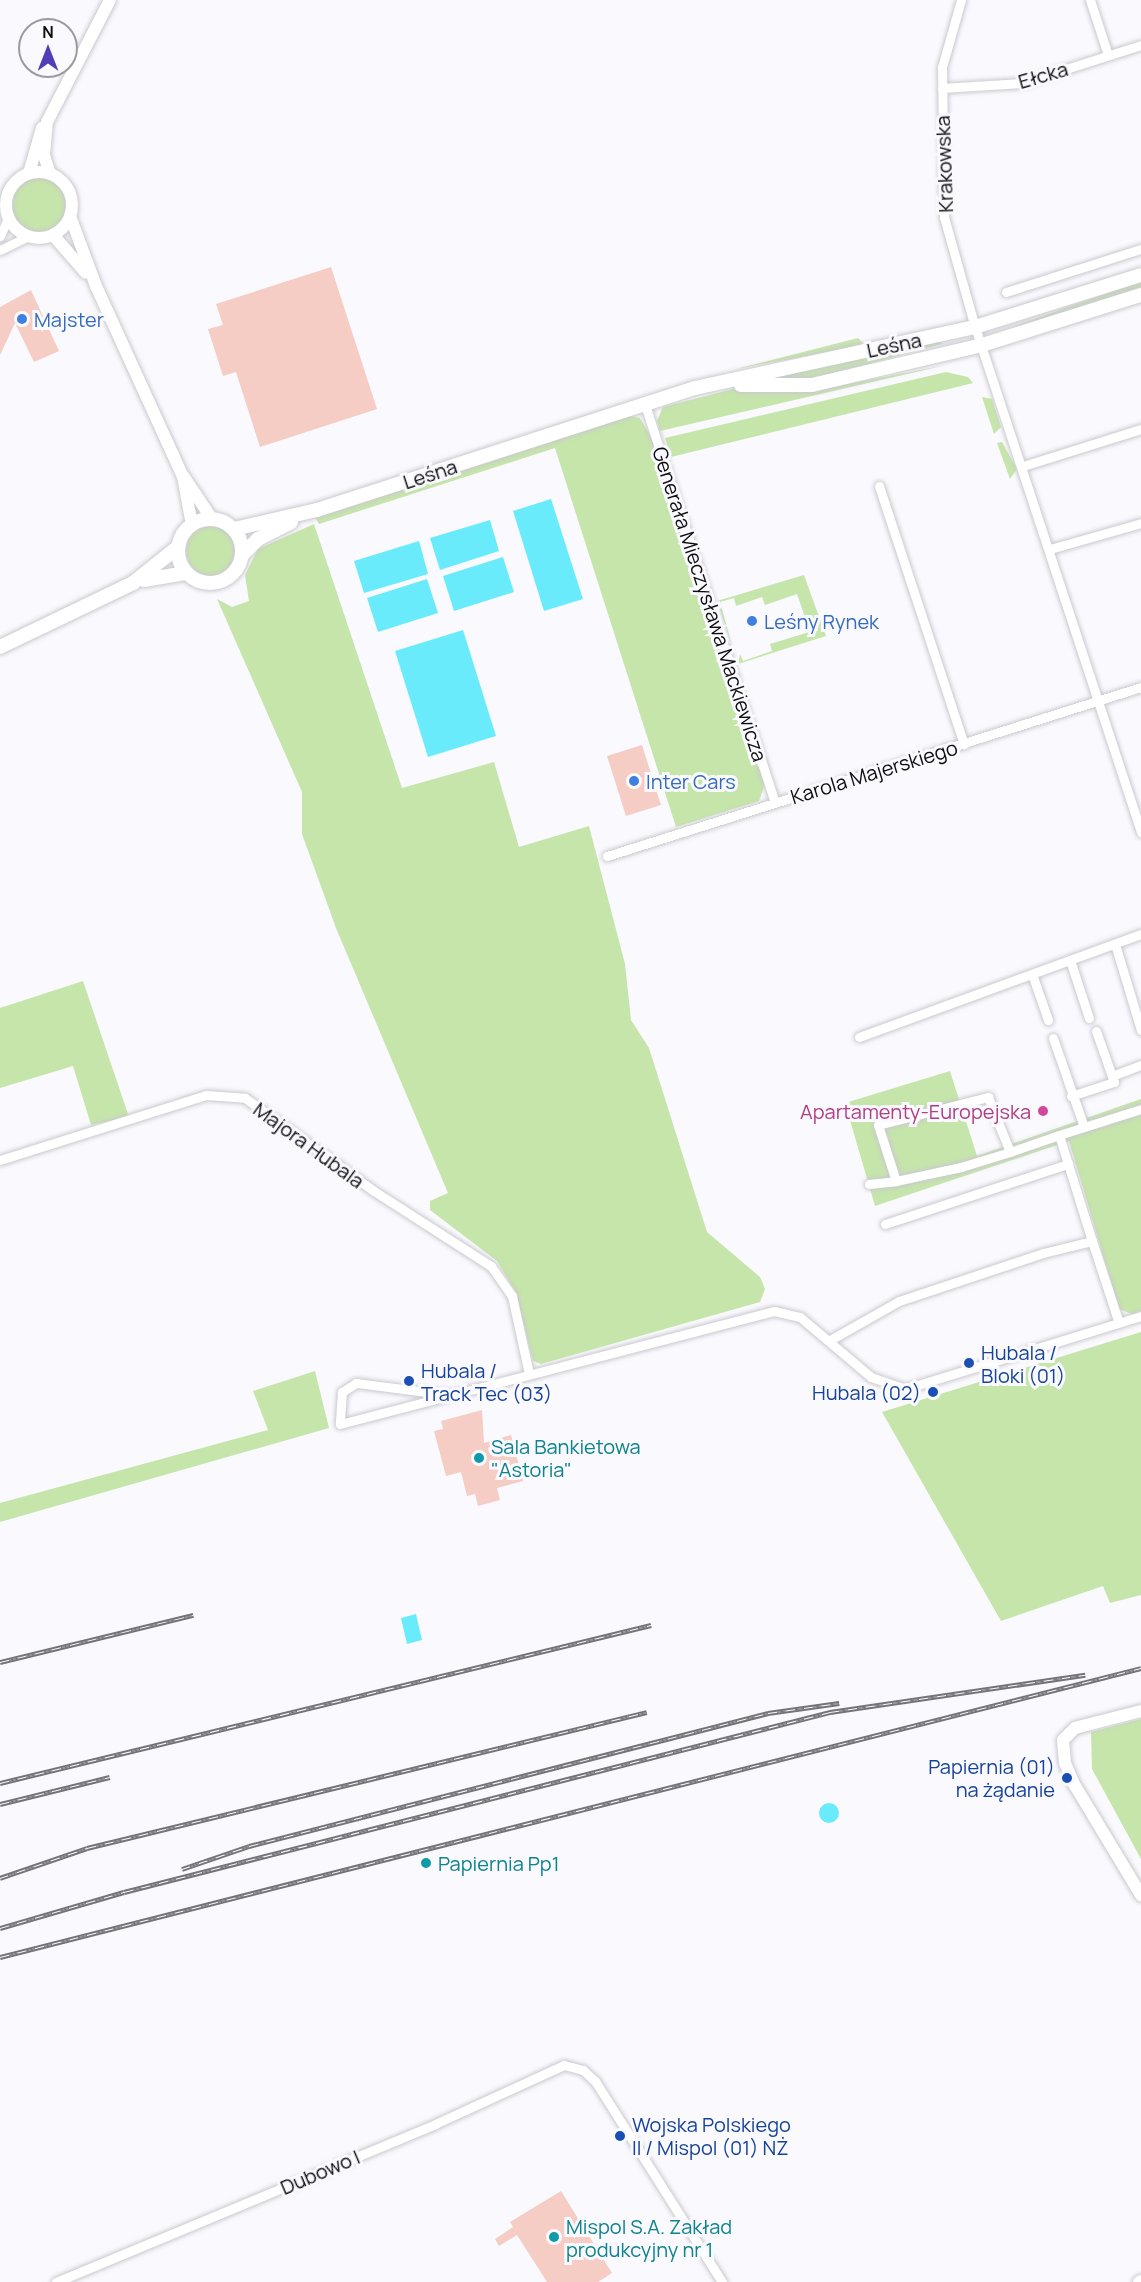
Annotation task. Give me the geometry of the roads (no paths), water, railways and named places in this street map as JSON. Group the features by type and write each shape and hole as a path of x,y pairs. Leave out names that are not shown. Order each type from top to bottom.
{"main road":[{"name":"Leśna","path":"234,529 317,510 695,388 975,327 1141,275"},
{"name":"Leśna","path":"645,405 734,386 812,385 982,345 1141,295"},
{"name":"Leśna","path":"242,555 258,539 317,510"},
{"path":"0,646 133,583 178,547 192,525 212,519 234,529 242,555 232,574 220,581 198,581 186,573 178,547"},
{"path":"133,583 186,573"}],"street":[{"path":"0,236 9,216 9,193 29,173 37,136 47,122 111,0"},
{"name":"Krakowska","path":"961,0 946,41 942,88 944,217 975,327 1023,466 1141,832"},
{"path":"1090,0 1108,55"},
{"name":"Ełcka","path":"942,88 1022,83 1141,45"},
{"path":"47,122 44,155 50,174 70,194 70,216 96,286 183,477 212,519"},
{"path":"29,173 50,174"},
{"path":"9,216 17,229 29,236"},
{"path":"0,250 29,236 53,235 70,216"},
{"path":"53,235 96,286"},
{"path":"1006,292 1141,249"},
{"name":"Generała Mieczysława Mackiewicza","path":"645,405 775,802"},
{"path":"1023,466 1141,429"},
{"path":"183,477 192,525"},
{"path":"879,486 964,744"},
{"path":"1050,549 1141,523"},
{"name":"Karola Majerskiego","path":"607,856 1141,687"},
{"path":"859,1037 1141,934"},
{"path":"1115,944 1141,1030"},
{"path":"1070,960 1089,1018"},
{"path":"1032,974 1048,1020"},
{"path":"1071,1096 1114,1082 1096,1031"},
{"path":"1053,1038 1071,1096 1084,1127"},
{"path":"1112,1076 1141,1065"},
{"name":"Majora Hubala","path":"0,1160 206,1095 245,1098 374,1191 491,1266 512,1296 529,1374"},
{"path":"896,1181 878,1125 980,1096 992,1100 1010,1152"},
{"path":"869,1184 896,1181 1010,1152 1141,1109"},
{"path":"1059,1135 1119,1323"},
{"path":"885,1224 1068,1164"},
{"path":"830,1340 900,1302 1043,1253 1092,1241"},
{"path":"449,1395 356,1383 342,1392 340,1424 529,1374 586,1363 774,1311 800,1317 871,1377 905,1389 1141,1316"},
{"path":"1141,1711 1075,1728 1063,1740 1065,1763 1074,1784 1141,1895"},
{"name":"Dubowo I","path":"56,2282 435,2124 556,2067 583,2070 595,2081 722,2282"}],"water":[{"path":"551,499 583,599 544,611 513,511"},
{"path":"490,520 499,551 440,570 430,538"},
{"path":"419,541 428,574 364,593 354,561"},
{"path":"503,557 514,592 454,611 443,576"},
{"path":"427,579 438,613 378,632 367,598"},
{"path":"463,630 496,736 428,757 395,651"},
{"path":"416,1614 422,1640 407,1644 401,1618"},
{"path":"829,1803 836,1806 839,1813 836,1820 829,1823 822,1820 819,1813 822,1806"}],"railway":[{"path":"0,1662 193,1615"},
{"path":"0,1783 651,1625"},
{"path":"0,1957 1141,1668"},
{"path":"0,1928 124,1892 830,1712 1085,1675"},
{"path":"182,1869 249,1846 768,1713 839,1703"},
{"path":"0,1878 87,1848 647,1712"},
{"path":"0,1804 110,1777"}],"place":[{"name":"Majster","path":"22,319"},
{"name":"Leśny Rynek","path":"752,621"},
{"name":"Inter Cars","path":"634,781"},
{"name":"Apartamenty-Europejska","path":"1043,1111"},
{"name":"Hubala / Bloki (01)","path":"969,1363"},
{"name":"Hubala / Track Tec (03)","path":"409,1381"},
{"name":"Hubala (02)","path":"933,1392"},
{"name":"Sala Bankietowa \"Astoria\"","path":"479,1458"},
{"name":"Papiernia (01) na żądanie","path":"1067,1778"},
{"name":"Papiernia Pp1","path":"426,1863"},
{"name":"Wojska Polskiego II / Mispol (01) NŻ","path":"620,2136"},
{"name":"Mispol S.A. Zakład produkcyjny nr 1","path":"554,2237"}]}
